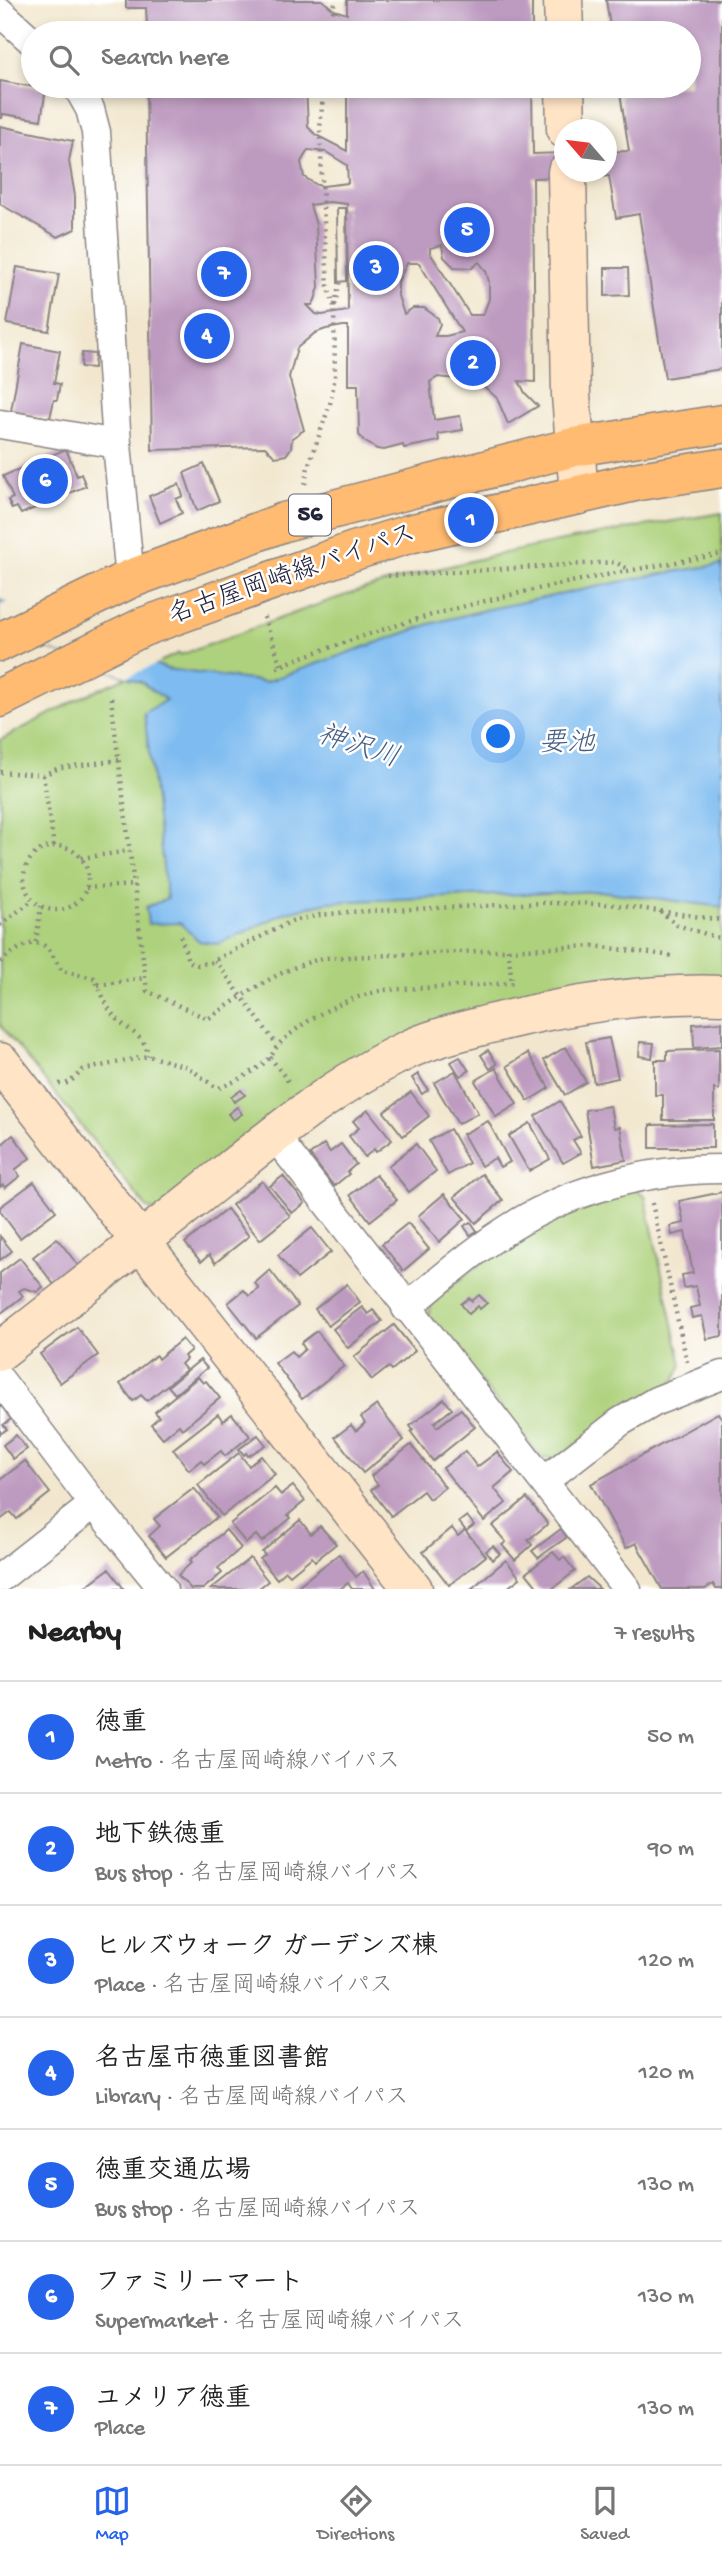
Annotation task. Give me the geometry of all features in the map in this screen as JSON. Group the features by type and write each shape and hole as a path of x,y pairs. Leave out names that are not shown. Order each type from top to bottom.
{"main road":[{"name":"名古屋岡崎線バイパス","path":"6,639 130,579 284,522 574,447 722,424"},
{"name":"名古屋岡崎線バイパス","path":"0,698 143,627 354,551 409,534 639,481 722,468"}],"street":[{"path":"563,0 564,21"},
{"path":"0,12 21,31"},
{"path":"84,98 90,109 96,132 117,444 130,579"},
{"path":"565,98 566,119"},
{"path":"567,182 571,395 579,495"},
{"path":"0,424 117,444"},
{"path":"0,1352 274,1135 350,1081 407,1050 456,1033 519,1017 591,1004 679,993 722,995"},
{"path":"0,1062 413,1589"},
{"path":"274,1135 627,1589"},
{"path":"407,1308 499,1234 532,1214 581,1194 646,1175 722,1169"},
{"path":"544,1481 620,1422 656,1401 722,1375"},
{"path":"0,1380 94,1504 163,1589"},
{"path":"0,1578 94,1504"}],"path":[{"path":"331,21 335,0"},
{"path":"323,98 320,128 323,206 328,286 334,306"},
{"path":"305,492 307,467 330,404 335,377 334,306 340,280"},
{"path":"267,625 279,666 401,623 630,570 722,554"},
{"path":"376,577 615,562 630,570"},
{"path":"111,698 147,991 208,1019 280,972 324,958 594,946 674,956"},
{"path":"0,772 43,775 59,768 119,760"},
{"path":"43,775 54,846"},
{"path":"54,846 74,851 81,858 86,867 86,888 73,905 51,910 33,900 27,890 25,870 36,853 54,846"},
{"path":"81,858 130,851"},
{"path":"86,888 134,885"},
{"path":"0,925 33,900"},
{"path":"181,936 188,961 198,965 215,960 292,921 320,915 544,903 609,904 722,920"},
{"path":"36,942 41,906"},
{"path":"659,911 677,925 722,939"},
{"path":"0,962 36,942"},
{"path":"36,942 46,947 62,971 94,978 107,1007 115,1018 145,1043 148,1056"},
{"path":"49,1086 69,1083 83,1070 148,1056 188,1067 219,1088 254,1070 270,1057 277,1045 307,1020 364,994 384,989 514,983 508,949"},
{"path":"215,960 277,1045"},
{"path":"98,985 145,978"},
{"path":"646,1175 692,1385"}],"green space":[{"path":"722,513 722,981 496,1010 158,1212 147,1208 0,1025 0,740 84,696 179,653 180,655 348,594 502,554"},
{"path":"633,1188 645,1196 682,1365 675,1380 554,1459 541,1458 428,1315 432,1301 494,1253 557,1215"}],"water":[{"name":"要池","path":"722,564 722,907 600,891 328,902 287,912 218,944 199,941 180,923 148,924 146,907 167,899 144,713 166,700 141,682 0,632 0,600 167,669 265,682 430,624 484,610"}],"pier":[{"path":"10,601 161,662 127,677 0,632 0,606"}],"building":[{"path":"126,0 322,0 334,10 347,14 347,0 532,0 532,21 147,21 146,8 126,8"},
{"path":"606,0 722,0 722,369 665,378 639,214 616,218 610,182 617,182 617,152 629,151 621,98 701,98 701,21 609,21"},
{"path":"0,81 21,85 21,98 45,98 41,120 3,114 0,118"},
{"path":"146,98 307,98 308,127 316,135 347,151 347,98 532,98 533,154 554,153 554,177 533,178 535,382 519,381 525,393 538,406 508,424 497,398 487,389 465,380 438,377 430,382 434,420 460,416 463,430 438,434 439,441 404,448 403,445 377,449 359,435 358,385 348,385 348,326 343,326 315,333 297,348 289,377 304,430 292,438 291,448 286,455 275,457 265,447 152,450","holes":["308,150 326,152 347,165 348,183 323,186 304,177 301,162","329,202 347,204 348,311 316,314 307,305 312,305 319,287 316,225 310,205","442,245 444,257 454,267 472,268 479,262 486,271 489,299 483,315 470,315 430,253 430,248","407,263 419,263 462,332 435,336 440,324 438,318 424,308 413,308 404,314 398,296 398,282"]},
{"path":"0,126 73,141 69,161 75,196 75,229 58,237 0,204"},
{"path":"337,208 346,208 347,281 338,282"},
{"path":"17,267 59,274 49,331 7,324"},
{"path":"605,268 628,268 629,295 605,296"},
{"path":"23,344 60,351 54,383 60,384 50,418 11,411"},
{"path":"82,353 95,354 94,368 81,367"},
{"path":"66,449 77,476 81,474 86,486 21,514 17,507 12,509 8,500 13,498 3,476"},
{"path":"204,464 219,501 197,511 184,473"},
{"path":"179,484 183,496 176,499 182,513 160,523 149,496"},
{"path":"722,1022 722,1046 694,1048 693,1024"},
{"path":"609,1038 618,1078 594,1083 586,1042"},
{"path":"640,1042 654,1043 652,1058 639,1056"},
{"path":"566,1047 586,1082 565,1095 544,1060"},
{"path":"719,1049 719,1090 714,1089 714,1120 663,1120 663,1095 655,1095 655,1060 667,1060 667,1051"},
{"path":"488,1050 497,1064 490,1069 481,1055"},
{"path":"528,1053 549,1088 528,1101 507,1066"},
{"path":"460,1057 469,1071 460,1076 451,1062"},
{"path":"496,1068 517,1104 496,1117 475,1081"},
{"path":"455,1071 478,1113 458,1124 434,1083"},
{"path":"418,1074 428,1090 422,1094 412,1078"},
{"path":"241,1090 245,1095 234,1102 231,1097"},
{"path":"411,1092 429,1116 403,1136 384,1112"},
{"path":"560,1101 581,1136 573,1140 581,1153 563,1163 535,1116"},
{"path":"610,1106 614,1128 620,1127 626,1160 594,1166 585,1110"},
{"path":"237,1107 242,1114 233,1120 228,1114"},
{"path":"368,1110 392,1140 365,1157 349,1136 359,1128 353,1121"},
{"path":"488,1121 510,1162 500,1167 495,1158 481,1166 463,1134"},
{"path":"530,1123 550,1159 529,1171 509,1136"},
{"path":"713,1124 713,1148 650,1148 650,1125"},
{"path":"450,1129 469,1163 448,1175 429,1141"},
{"path":"13,1135 30,1158 15,1170 20,1176 5,1188 3,1185 0,1187 0,1146"},
{"path":"324,1144 330,1152 341,1144 356,1164 347,1172 349,1174 334,1186 310,1155"},
{"path":"416,1144 436,1171 409,1192 388,1166"},
{"path":"482,1174 503,1200 476,1223 454,1197"},
{"path":"376,1175 397,1200 370,1221 350,1195"},
{"path":"283,1176 305,1203 292,1213 270,1186"},
{"path":"262,1181 290,1216 260,1240 232,1205"},
{"path":"34,1182 56,1211 20,1238 0,1211 0,1207"},
{"path":"722,1192 722,1336 707,1339 702,1316 692,1318 690,1308 700,1306 696,1286 684,1288 682,1275 693,1273 685,1232 672,1235 670,1226 684,1223 679,1201"},
{"path":"444,1194 465,1219 439,1242 418,1216"},
{"path":"227,1209 249,1236 215,1263 209,1255 201,1262 185,1243"},
{"path":"471,1222 477,1231 470,1235 464,1226"},
{"path":"408,1223 429,1249 403,1271 382,1244"},
{"path":"312,1228 331,1252 297,1279 278,1255"},
{"path":"0,1236 12,1251 0,1260"},
{"path":"57,1238 80,1268 55,1286 33,1257"},
{"path":"20,1258 43,1287 37,1292 24,1288 19,1291 23,1296 0,1314 0,1273"},
{"path":"270,1270 298,1306 256,1338 228,1303 244,1290 249,1296 259,1289 255,1283"},
{"path":"347,1284 360,1302 328,1326 315,1309"},
{"path":"479,1295 487,1303 480,1309 478,1306 469,1314 461,1304 469,1298 472,1301"},
{"path":"362,1307 368,1314 373,1310 382,1321 348,1348 333,1329"},
{"path":"394,1325 415,1351 392,1370 389,1367 372,1380 354,1357"},
{"path":"77,1327 98,1355 60,1383 40,1354"},
{"path":"317,1331 344,1366 302,1399 275,1363 291,1351 296,1357 305,1349 301,1343"},
{"path":"182,1339 191,1350 184,1356 186,1359 181,1364 186,1370 147,1401 141,1395 133,1401 120,1384 156,1355 158,1359"},
{"path":"200,1360 207,1368 175,1394 168,1386"},
{"path":"198,1377 203,1383 206,1381 220,1398 182,1429 179,1425 163,1438 151,1424 159,1417 155,1412"},
{"path":"444,1399 452,1409 434,1423 437,1427 461,1409 475,1427 433,1461 411,1432 413,1430 410,1426"},
{"path":"0,1404 11,1419 3,1425 7,1429 0,1434"},
{"path":"377,1405 404,1440 363,1473 335,1437 351,1425 356,1431 365,1423 361,1417"},
{"path":"718,1413 722,1419 722,1589 716,1589 713,1584 705,1589 662,1589 636,1543 626,1548 591,1484"},
{"path":"218,1414 223,1421 232,1414 250,1436 225,1456 221,1451 204,1464 201,1460 189,1470 173,1449"},
{"path":"16,1435 27,1449 13,1459 3,1445"},
{"path":"258,1435 266,1445 248,1456 246,1453 244,1455 239,1449"},
{"path":"411,1445 445,1487 429,1499 423,1491 391,1516 371,1490 378,1485 371,1476"},
{"path":"465,1451 477,1467 497,1452 513,1472 494,1488 506,1503 484,1521 443,1468"},
{"path":"239,1453 249,1466 261,1456 275,1474 222,1516 198,1485"},
{"path":"25,1461 50,1493 17,1519 11,1512 0,1520 0,1480"},
{"path":"293,1486 305,1501 288,1515 291,1518 262,1542 256,1535 246,1543 230,1524 275,1488 281,1495"},
{"path":"194,1488 217,1517 166,1557 149,1536 160,1526 154,1519"},
{"path":"527,1498 548,1524 528,1540 532,1545 515,1560 502,1545 506,1542 492,1526"},
{"path":"467,1516 474,1525 466,1531 459,1522"},
{"path":"300,1520 311,1534 320,1526 336,1544 315,1561 312,1557 290,1575 286,1571 277,1579 260,1559 265,1555 262,1552"},
{"path":"452,1528 458,1536 465,1530 486,1556 449,1585 423,1552"},
{"path":"561,1529 567,1537 538,1558 532,1551"},
{"path":"226,1530 241,1548 218,1568 222,1573 203,1589 191,1589 178,1575 192,1562 190,1560"},
{"path":"493,1546 500,1554 492,1560 486,1551"},
{"path":"553,1552 560,1560 564,1557 575,1571 552,1589 539,1589 526,1573"},
{"path":"339,1554 356,1577 363,1571 375,1589 352,1589 348,1583 340,1589 294,1589"},
{"path":"250,1558 268,1581 258,1589 211,1589"},
{"path":"506,1560 520,1578 506,1589 471,1589"},
{"path":"109,1569 124,1589 82,1589"},
{"path":"587,1577 600,1589 571,1589"}],"place":[{"name":"徳重交通広場","path":"467,230"},
{"name":"ヒルズウォーク ガーデンズ棟","path":"376,268"},
{"name":"ユメリア徳重","path":"224,274"},
{"name":"名古屋市徳重図書館","path":"207,336"},
{"name":"地下鉄徳重","path":"473,363"},
{"name":"ファミリーマート","path":"45,481"},
{"name":"徳重","path":"471,520"}],"water label":[{"name":"神沢川","path":"358,748"}]}
